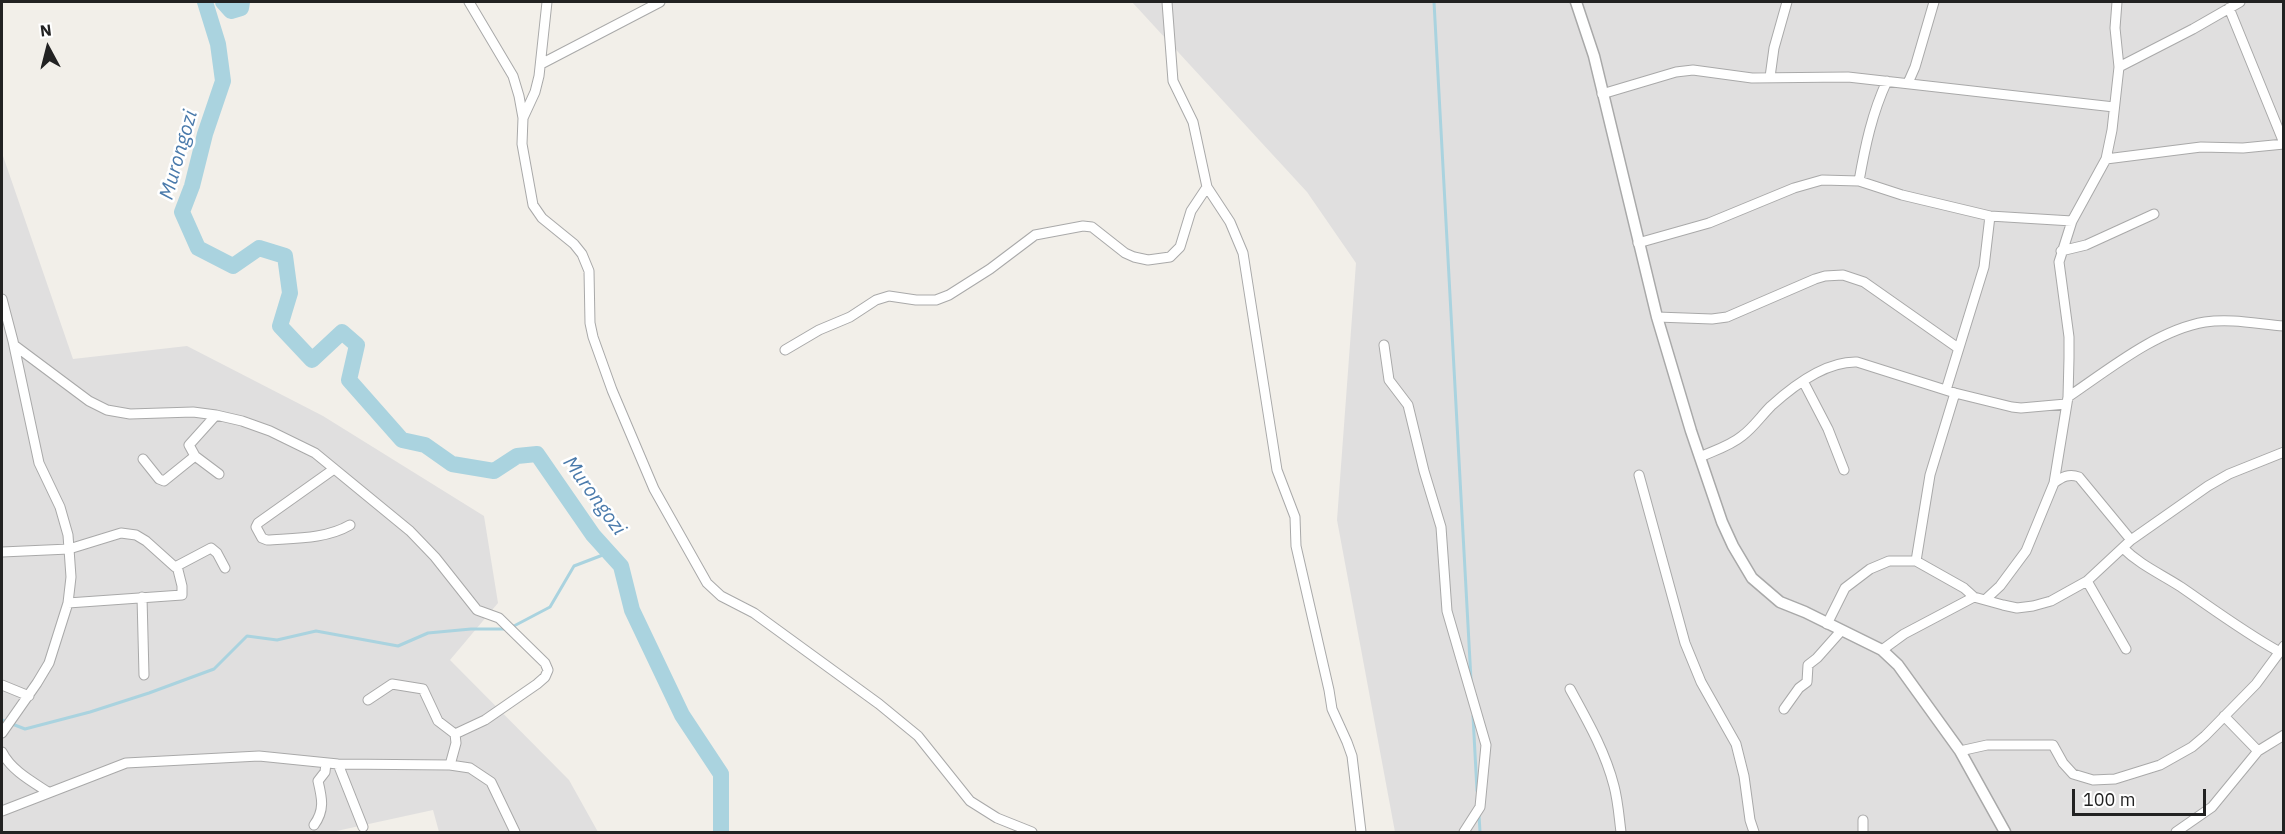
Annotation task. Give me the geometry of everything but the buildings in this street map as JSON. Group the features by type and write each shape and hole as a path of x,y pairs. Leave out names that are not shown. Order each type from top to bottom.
{"street":[{"path":"469,2 513,76 523,118 522,144 533,205 542,218 574,244 582,254 589,271 590,322 593,337 612,390 654,489 707,583 721,596 754,613 887,710 918,736 970,801 997,818 1032,832"},
{"path":"523,118 535,92 541,64 548,2"},
{"path":"541,64 660,2"},
{"path":"1167,2 1173,81 1193,122 1207,187 1230,222 1243,253 1276,470 1295,517 1296,546 1332,709 1352,756 1361,832"},
{"path":"1576,2 1594,56 1657,317 1722,522 1752,578 1780,602 1882,650 1911,680 1960,751 2005,832"},
{"path":"1770,77 1774,48 1787,2"},
{"path":"1908,83 1934,2"},
{"path":"1986,599 2001,586 2026,551 2054,483 2067,400 2069,337 2059,272 2061,251 2072,221 2106,159 2112,130 2119,67 2115,28 2117,2"},
{"path":"2119,67 2240,2"},
{"path":"2106,159 2201,147 2243,148 2283,143 2229,8"},
{"path":"1602,94 1676,72 1709,71 1729,75 1770,77 1831,76 2114,107"},
{"path":"1859,182 1872,121 1887,81"},
{"path":"1638,243 1709,223 1794,188 1822,180 1859,182 1990,216 2072,221"},
{"path":"785,350 819,330 850,317 876,300 890,296 936,300 949,295 990,269 1035,235 1083,226 1092,227 1134,258 1148,260 1170,257 1180,247 1191,211 1207,187"},
{"path":"2061,251 2086,244 2154,214"},
{"path":"1916,561 1930,475 1958,348 1984,267 1990,216"},
{"path":"1657,317 1712,320 1727,317 1815,279 1843,275 1864,282 1958,348"},
{"path":"2,299 39,463 60,507 68,535 71,577 68,603 49,663 29,696 5,727"},
{"path":"1700,457 1740,438 1770,407 1803,381 1839,364 1857,362 1950,391 2021,408 2067,400 2163,336 2184,327 2220,321 2283,326"},
{"path":"14,345 89,401 107,410 130,414 193,412 216,415 242,421 278,435 315,453 410,531 435,557 477,610 499,618 546,663 548,670 537,684 485,720 455,734"},
{"path":"1384,345 1389,380 1408,405 1441,527 1447,611 1486,745 1480,807 1464,832"},
{"path":"1803,381 1828,429 1844,470"},
{"path":"216,415 189,445 195,456 219,474"},
{"path":"1827,624 1845,588 1858,577 1889,561 1916,561 1952,580 1974,597 2017,608 2033,606 2064,596 2087,581 2131,540 2222,478 2283,452"},
{"path":"143,459 159,479 164,481 195,456"},
{"path":"334,469 258,523 256,527 262,538 267,540 341,531 350,525"},
{"path":"1640,475 1685,643 1701,682 1736,744 1754,832"},
{"path":"2054,483 2063,477 2074,475 2079,477 2131,540"},
{"path":"2,552 69,549 122,533 136,535 146,541 170,565 177,566 211,548 218,553 225,568"},
{"path":"1960,751 1988,745 2054,745 2063,764 2073,774 2106,781 2151,768 2192,747 2268,669 2281,649 2249,634 2179,586 2142,565 2123,548"},
{"path":"68,603 182,595 177,566"},
{"path":"2087,581 2126,649"},
{"path":"142,597 144,675"},
{"path":"1882,650 1905,634 1974,597"},
{"path":"1784,709 1799,688 1807,682 1808,665 1841,631"},
{"path":"368,700 392,684 423,689 438,721 455,734 456,743 450,765"},
{"path":"2,685 29,696"},
{"path":"1570,689 1609,766 1621,832"},
{"path":"2224,716 2258,752"},
{"path":"2176,832 2212,807 2258,752 2283,735"},
{"path":"2,752 6,760 21,774 48,792"},
{"path":"2,811 126,763 259,756 338,764 450,765 470,768 491,782 515,832"},
{"path":"314,825 323,808 318,781 325,772 326,763"},
{"path":"338,764 363,827"},
{"path":"1863,820 1863,832"}],"shaded area":[{"path":"1132,2 2283,2 2283,832 1395,832 1337,520 1356,263 1307,192"},
{"path":"2,153 73,359 187,346 323,416 484,516 498,603 450,660 569,780 598,832 439,832 433,810 332,832 2,832"}],"waterway":[{"name":"Murongozi","path":"205,2 218,44 223,81 182,212 198,248 233,266 259,248 285,256 290,293 280,326 312,360 342,332 357,345 349,380 402,440 425,445 452,464 494,471 517,456 537,454 593,535 621,566 632,610 682,715 721,774 721,832"},
{"name":"Murongozi","path":"223,2 231,11 241,8 242,2"},
{"path":"1434,2 1471,680"},
{"path":"512,627 550,607 574,566 608,553"},
{"path":"2,720 25,729 149,693 214,669 247,636 277,640 316,631 398,646 428,633 506,629"},
{"path":"1473,716 1477,791"},
{"path":"1479,815 1480,832"}]}
